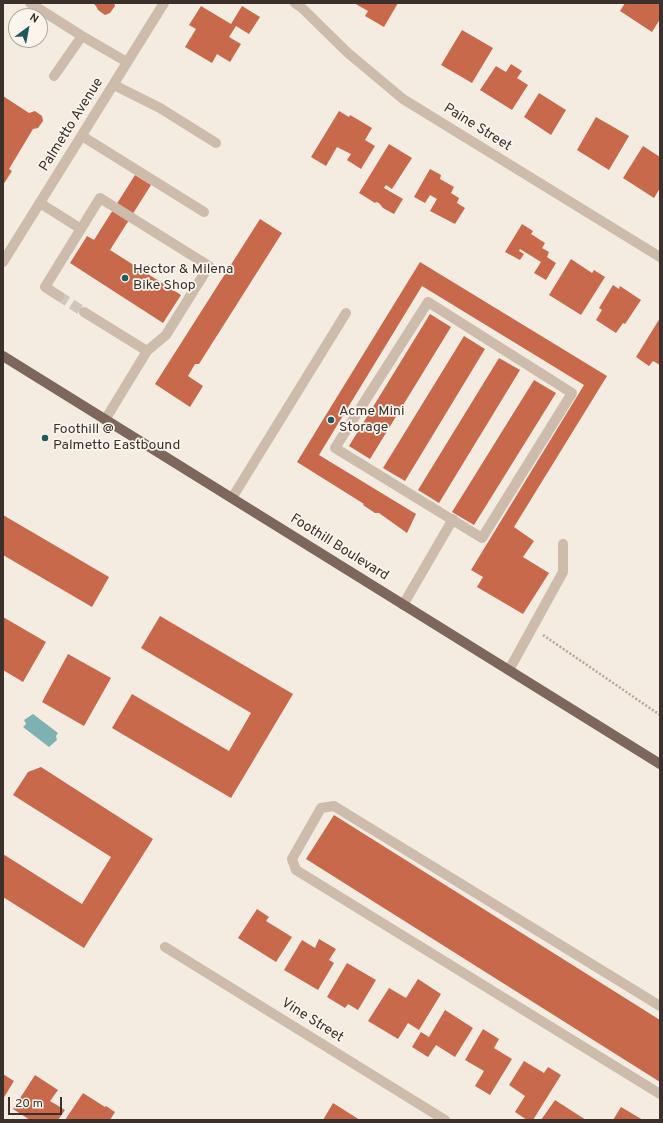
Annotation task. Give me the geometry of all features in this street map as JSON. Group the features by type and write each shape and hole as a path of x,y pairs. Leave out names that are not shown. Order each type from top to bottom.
{"main road":[{"name":"Foothill Boulevard","path":"3,356 660,764"}],"street":[{"path":"30,3 127,62"},
{"name":"Palmetto Avenue","path":"3,262 164,3"},
{"name":"Paine Street","path":"295,3 301,7 348,53 403,99 660,258"},
{"path":"54,76 82,36"},
{"path":"114,85 160,108 216,143"},
{"path":"82,136 204,212"},
{"path":"59,296 45,287 100,198 209,266 166,335 147,351 106,420"},
{"path":"40,204 81,229"},
{"path":"428,302 572,393 482,538 453,520 335,448 428,302"},
{"path":"84,312 147,351"},
{"path":"232,498 346,313"},
{"path":"403,605 453,520"},
{"path":"509,670 563,572 563,544"},
{"path":"660,1006 334,806 321,808 292,860 296,870 660,1094"},
{"name":"Vine Street","path":"165,947 446,1120"}],"path":[{"path":"540,632 660,715"}],"water":[{"path":"33,714 58,733 56,736 57,740 49,747 23,727 26,724 24,720"}],"building":[{"path":"93,3 114,3 115,6 110,13 105,15 98,10"},
{"path":"354,3 398,3 384,27 365,16 368,11"},
{"path":"625,3 660,3 660,19 652,32 620,11"},
{"path":"201,6 231,24 242,6 260,17 249,34 236,26 229,37 241,44 230,62 217,54 212,63 185,47 196,29 189,25"},
{"path":"462,30 493,48 472,83 441,65"},
{"path":"511,64 522,71 517,78 528,85 512,110 480,90 496,66 506,72"},
{"path":"539,93 566,110 551,135 524,117"},
{"path":"3,96 29,113 35,111 42,116 43,121 38,128 33,129 9,169 12,171 3,185"},
{"path":"339,111 349,117 350,115 372,128 365,140 375,146 361,169 347,160 351,154 337,147 326,166 311,157"},
{"path":"596,117 629,136 609,170 577,150"},
{"path":"389,144 412,158 392,189 386,185 384,188 403,199 394,214 383,208 379,203 375,203 359,193"},
{"path":"643,146 660,157 660,188 654,198 623,178"},
{"path":"430,169 441,175 440,179 454,187 451,193 459,198 457,203 465,208 455,224 430,211 437,199 430,195 425,203 414,197"},
{"path":"135,175 151,185 110,250 181,295 163,323 70,263 87,236 94,240"},
{"path":"260,219 282,233 199,364 195,364 188,376 203,386 190,407 155,384"},
{"path":"522,224 533,231 531,234 545,243 542,248 549,252 547,257 556,263 546,280 534,273 541,262 520,249 519,251 524,254 520,260 505,252"},
{"path":"571,259 592,273 594,270 605,277 581,315 549,295"},
{"name":"Acme Mini Storage","path":"420,262 607,376 514,527 534,541 523,557 549,573 523,614 477,587 483,577 471,570 584,385 422,286 319,455 416,514 407,533 379,513 375,513 363,505 364,504 297,462"},
{"path":"613,285 619,289 620,286 641,300 625,324 623,323 616,333 596,320 602,310 599,308"},
{"name":"Acme Mini Storage","path":"430,314 451,327 370,459 349,446"},
{"path":"660,318 660,365 653,361 649,366 636,357"},
{"name":"Acme Mini Storage","path":"464,336 485,349 405,481 383,468"},
{"name":"Acme Mini Storage","path":"499,358 520,370 439,503 418,490"},
{"path":"534,380 556,393 474,525 452,512"},
{"path":"3,515 109,577 92,607 3,555"},
{"path":"160,616 293,694 231,798 112,728 132,694 229,751 251,713 141,648"},
{"path":"3,617 46,642 23,682 3,670"},
{"path":"68,654 111,678 84,726 42,702"},
{"path":"41,767 153,839 84,948 3,897 3,854 82,904 111,857 13,795 28,772"},
{"path":"334,815 660,1020 660,1082 306,859"},
{"path":"257,909 269,917 266,921 292,937 276,962 238,938"},
{"path":"319,939 336,949 329,960 334,963 318,990 284,970 302,940 315,948"},
{"path":"347,963 376,980 358,1010 348,1004 345,1008 327,997"},
{"path":"418,979 441,994 419,1030 408,1023 398,1039 368,1021 389,988 406,998"},
{"path":"445,1010 473,1028 455,1057 436,1045 428,1057 412,1047 421,1032 429,1037"},
{"path":"483,1029 499,1039 494,1048 512,1059 490,1095 475,1086 484,1071 465,1060"},
{"path":"524,1061 544,1073 548,1067 561,1075 533,1120 527,1120 515,1112 525,1096 509,1085"},
{"path":"3,1074 14,1081 3,1099"},
{"path":"35,1075 58,1090 50,1101 65,1110 58,1120 30,1120 13,1109"},
{"path":"83,1093 115,1112 110,1120 65,1120"},
{"path":"555,1100 586,1120 541,1120"},
{"path":"333,1103 360,1120 323,1120"},
{"path":"621,1107 643,1120 613,1120"}],"tunnel":[{"path":"59,296 84,312"}],"place":[{"name":"Hector & Milena Bike Shop","path":"125,278"},
{"name":"Acme Mini Storage","path":"331,420"},
{"name":"Foothill @ Palmetto Eastbound","path":"45,438"}]}
